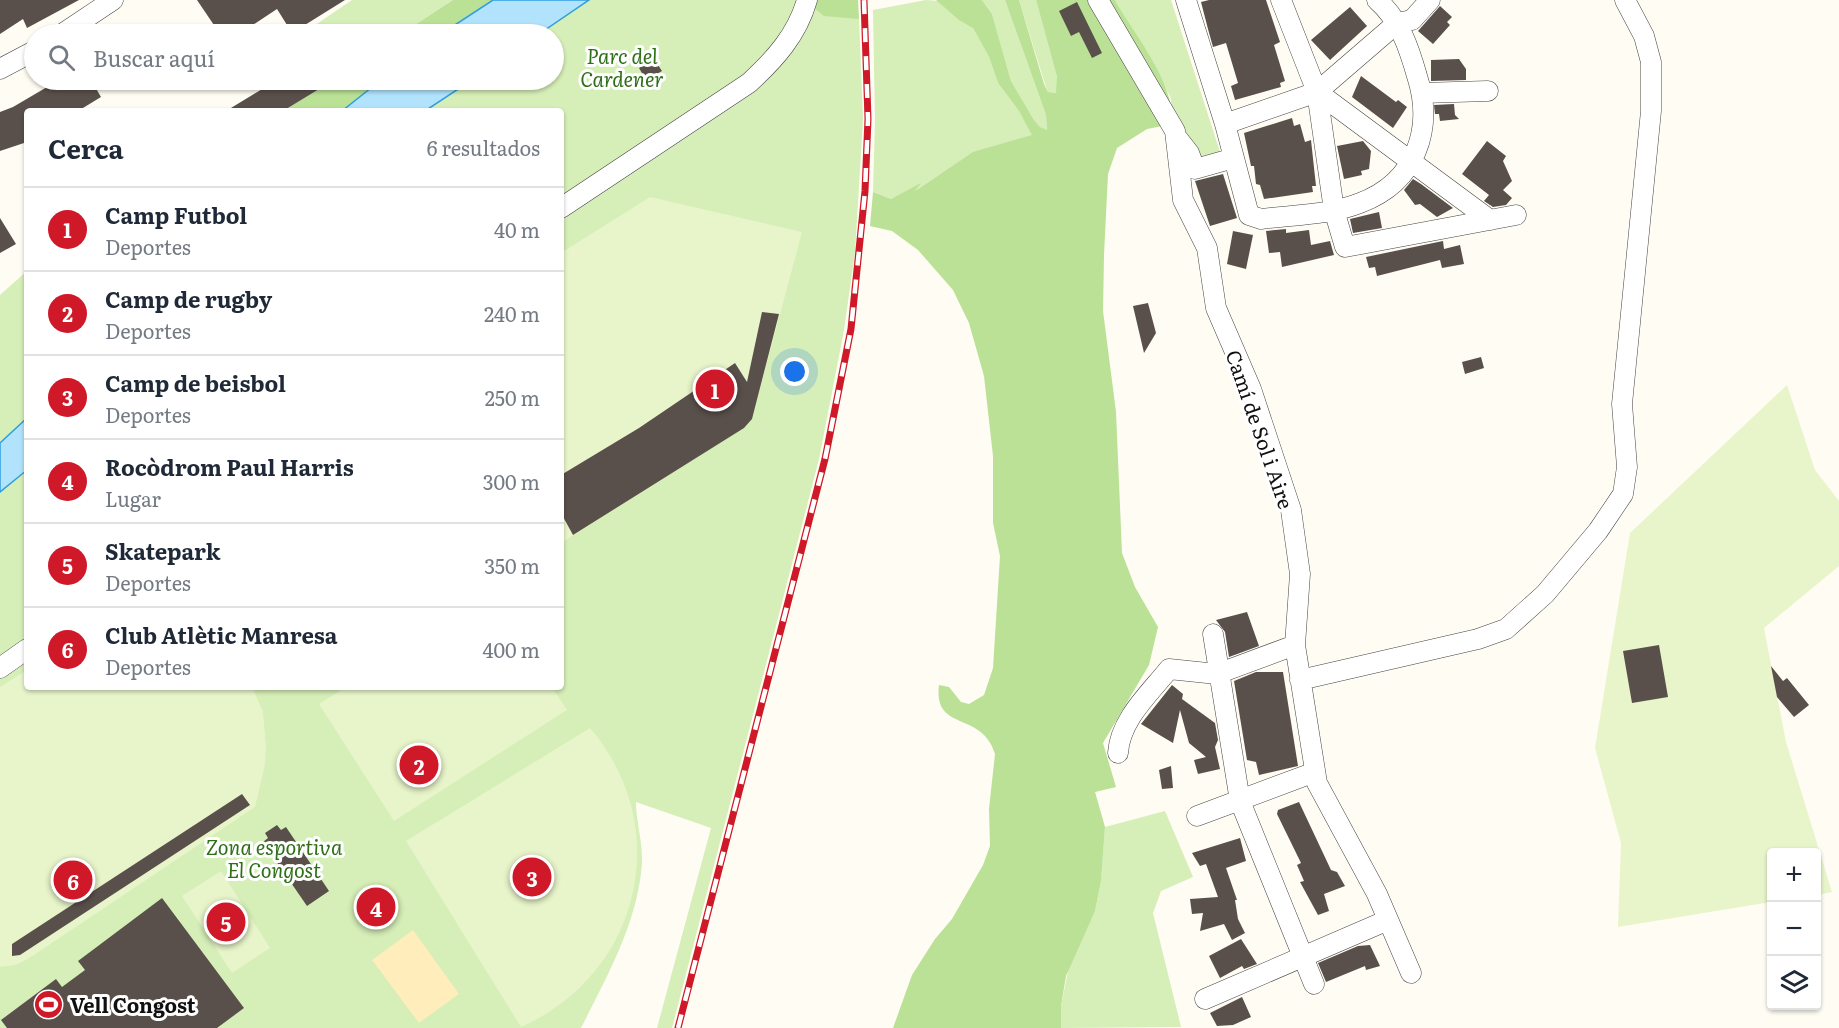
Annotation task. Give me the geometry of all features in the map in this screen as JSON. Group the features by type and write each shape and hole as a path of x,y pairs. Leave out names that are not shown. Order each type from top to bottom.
{"street":[{"path":"77,24 113,0"},
{"path":"564,206 749,83 771,63 782,49 801,20 807,0"},
{"name":"Camí de Sol i Aire","path":"1098,0 1175,130 1183,200 1207,248 1216,308 1251,389 1292,510 1300,574 1295,645 1317,783 1377,894 1411,973"},
{"path":"1186,0 1225,124 1250,215 1261,219 1334,210 1361,203 1392,185 1422,142 1425,113 1422,93 1397,22 1390,11 1377,0"},
{"path":"1281,0 1317,92 1334,210 1345,247 1516,215"},
{"path":"1225,124 1317,92 1397,22 1412,20 1430,0"},
{"path":"1300,680 1478,639 1506,629 1545,594 1599,531 1623,494 1627,467 1622,404 1651,111 1651,62 1644,36 1625,0"},
{"path":"0,69 24,56"},
{"path":"1422,93 1488,91"},
{"path":"1317,92 1490,220"},
{"path":"1175,136 1189,153 1195,169 1234,158"},
{"path":"1213,634 1217,674 1240,801 1314,984"},
{"path":"1118,753 1119,739 1126,723 1169,669 1217,674 1295,645"},
{"path":"0,668 24,651"},
{"path":"1197,816 1315,772"},
{"path":"1205,999 1388,920"}],"green space":[{"path":"352,0 453,0 416,24 317,24"},
{"path":"453,0 493,0 456,24 416,24"},
{"name":"Zona esportiva El Congost","path":"589,0 804,0 859,19 863,119 855,252 844,330 819,459 672,1028 657,1028 711,828 636,802 642,863 634,906 620,948 581,1028 0,1028 0,492 24,472 24,690 564,690 564,108 430,108 457,90 564,90 564,24 554,24"},
{"path":"804,0 858,0 859,19 824,16"},
{"path":"926,0 939,1 973,28 989,57 998,83 1033,135 966,157 913,192 919,185 891,199 873,192 875,121 873,10"},
{"path":"936,0 982,0 992,14 1011,81 1034,120 1040,127 1047,130 1046,115 1005,0 1019,0 1044,84 1048,92 1056,93 1057,77 1036,0 1115,0 1152,59 1167,91 1171,107 1173,124 1147,129 1117,148 1108,174 1103,311 1116,412 1122,553 1135,587 1158,627 1149,665 1103,743 1116,787 1095,792 1105,827 1101,881 1095,911 1066,976 1061,1006 1061,1028 893,1028 912,975 935,939 952,919 983,865 990,846 989,809 995,754 989,740 980,731 943,710 939,700 939,685 949,687 961,702 969,704 984,695 993,668 1000,556 993,523 993,456 984,376 969,323 953,290 918,250 892,231 870,226 873,192 891,199 921,183 915,191 973,152 1032,135 1019,111 998,83 989,57 973,28 959,20"},
{"path":"982,0 1005,0 1046,115 1047,131 1034,120 1011,81 992,14"},
{"path":"1019,0 1036,0 1057,77 1057,93 1048,92"},
{"path":"1115,0 1171,0 1220,152 1173,163 1171,98"},
{"path":"318,90 368,90 346,108 288,108"},
{"path":"650,197 802,232 752,419 744,428 564,541 564,251"},
{"path":"24,274 24,421 0,443 0,295"},
{"path":"1787,385 1815,470 1839,501 1839,566 1764,628 1786,742 1819,848 1767,848 1767,903 1618,927 1621,843 1595,748 1630,533"},
{"path":"24,672 24,690 253,690 263,712 266,748 265,765 255,807 28,959 15,965 0,967 0,687"},
{"path":"341,690 554,690 567,710 394,821 319,704"},
{"path":"590,728 616,767 632,809 637,852 632,895 618,935 594,972 562,1003 521,1027 406,841"},
{"path":"1165,811 1193,877 1161,891 1153,913 1181,1027 1061,1028 1061,1006 1069,966 1095,911 1101,881 1105,827"},
{"path":"1821,856 1832,892 1821,894"},
{"path":"221,871 270,948 232,973 182,896"}],"sand":[{"path":"413,930 459,994 419,1023 372,960"}],"water":[{"path":"493,0 589,0 554,24 456,24"},
{"path":"368,90 457,90 430,108 346,108"},
{"path":"24,421 24,472 0,492 0,443"}],"building":[{"path":"0,0 79,0 34,24 25,24 23,19 0,34"},
{"path":"197,0 345,0 306,24 286,24 277,9 254,24 213,24"},
{"path":"1266,0 1280,42 1274,45 1285,81 1280,83 1281,87 1235,100 1231,86 1238,83 1226,43 1213,47 1208,29 1201,2"},
{"path":"1077,2 1102,53 1092,58 1079,32 1071,36 1059,11"},
{"path":"1440,6 1452,17 1447,22 1450,25 1433,44 1418,31"},
{"path":"1350,7 1367,26 1330,60 1311,40"},
{"path":"654,59 662,71 646,80 639,68"},
{"path":"1459,59 1466,69 1466,80 1431,81 1431,60"},
{"path":"1361,76 1396,102 1398,100 1407,107 1393,128 1352,97"},
{"path":"42,90 97,90 101,97 83,108 24,108 24,143 0,151 0,112"},
{"path":"261,90 318,90 288,108 231,108"},
{"path":"1454,104 1455,115 1459,119 1440,121 1439,114 1435,114 1434,105"},
{"path":"1292,118 1294,126 1300,124 1305,142 1311,140 1316,186 1312,186 1313,192 1264,199 1260,185 1256,184 1254,166 1251,166 1244,133"},
{"path":"1363,141 1371,151 1369,169 1361,171 1362,175 1344,179 1337,146"},
{"path":"1487,141 1506,156 1503,161 1512,181 1503,190 1512,198 1506,205 1493,207 1484,201 1489,195 1462,174"},
{"path":"1223,174 1237,218 1210,226 1195,181"},
{"path":"1413,179 1453,208 1437,217 1420,204 1415,205 1404,190"},
{"path":"1379,212 1382,228 1353,233 1350,219"},
{"path":"0,218 16,244 0,253"},
{"path":"1286,229 1286,233 1309,230 1311,245 1330,241 1334,255 1282,267 1280,252 1269,253 1266,231"},
{"path":"1233,231 1253,235 1246,269 1227,264"},
{"path":"1443,241 1444,249 1460,245 1464,264 1442,268 1440,260 1377,276 1375,267 1369,268 1366,257"},
{"path":"1148,303 1156,333 1144,353 1133,306"},
{"path":"762,312 779,314 752,419 744,428 573,535 564,518 564,473 639,428 735,363 747,382"},
{"path":"1481,357 1484,368 1465,374 1462,362"},
{"path":"1247,612 1259,646 1229,657 1225,632 1216,620"},
{"path":"1659,645 1668,697 1632,703 1623,651"},
{"path":"1771,666 1783,681 1787,678 1809,705 1794,717 1777,697"},
{"path":"1256,672 1283,672 1298,766 1259,775 1256,762 1247,760 1234,681"},
{"path":"1172,685 1183,694 1182,699 1215,723 1218,740 1215,747 1220,769 1198,774 1194,760 1206,757 1189,743 1180,710 1173,743 1141,724"},
{"path":"1171,766 1173,788 1162,789 1159,770"},
{"path":"242,794 250,805 20,955 12,956 12,944"},
{"path":"1299,802 1331,870 1337,872 1345,886 1324,894 1329,911 1318,915 1300,882 1304,881 1297,865 1301,863 1277,814 1278,810"},
{"path":"277,825 281,830 286,827 329,891 307,906 263,842 268,838 265,833"},
{"path":"1240,838 1246,861 1226,868 1237,900 1235,900 1238,919 1245,933 1232,940 1224,924 1200,931 1203,913 1192,914 1190,899 1218,897 1206,864 1200,866 1192,853"},
{"path":"374,891 381,891 387,900 380,912 370,913 366,901"},
{"path":"162,898 244,1008 217,1028 7,1028 1,1020 56,979 62,987 85,970 78,961"},
{"path":"1241,939 1257,964 1244,969 1242,966 1220,978 1209,956"},
{"path":"1370,945 1380,966 1366,970 1365,966 1326,982 1318,963 1358,946"},
{"path":"1242,997 1251,1017 1233,1025 1217,1026 1210,1013"}],"railway":[{"path":"678,1028 825,459 851,329 865,191 868,119 864,0"}],"place":[{"name":"Camp Futbol","path":"715,389"},
{"name":"Camp de rugby","path":"419,765"},
{"name":"Camp de beisbol","path":"532,877"},
{"name":"Club Atlètic Manresa","path":"73,880"},
{"name":"Rocòdrom Paul Harris","path":"376,907"},
{"name":"Skatepark","path":"226,922"},
{"name":"Vell Congost","path":"49,1004"}],"park label":[{"name":"Parc del Cardener","path":"622,66"}]}
